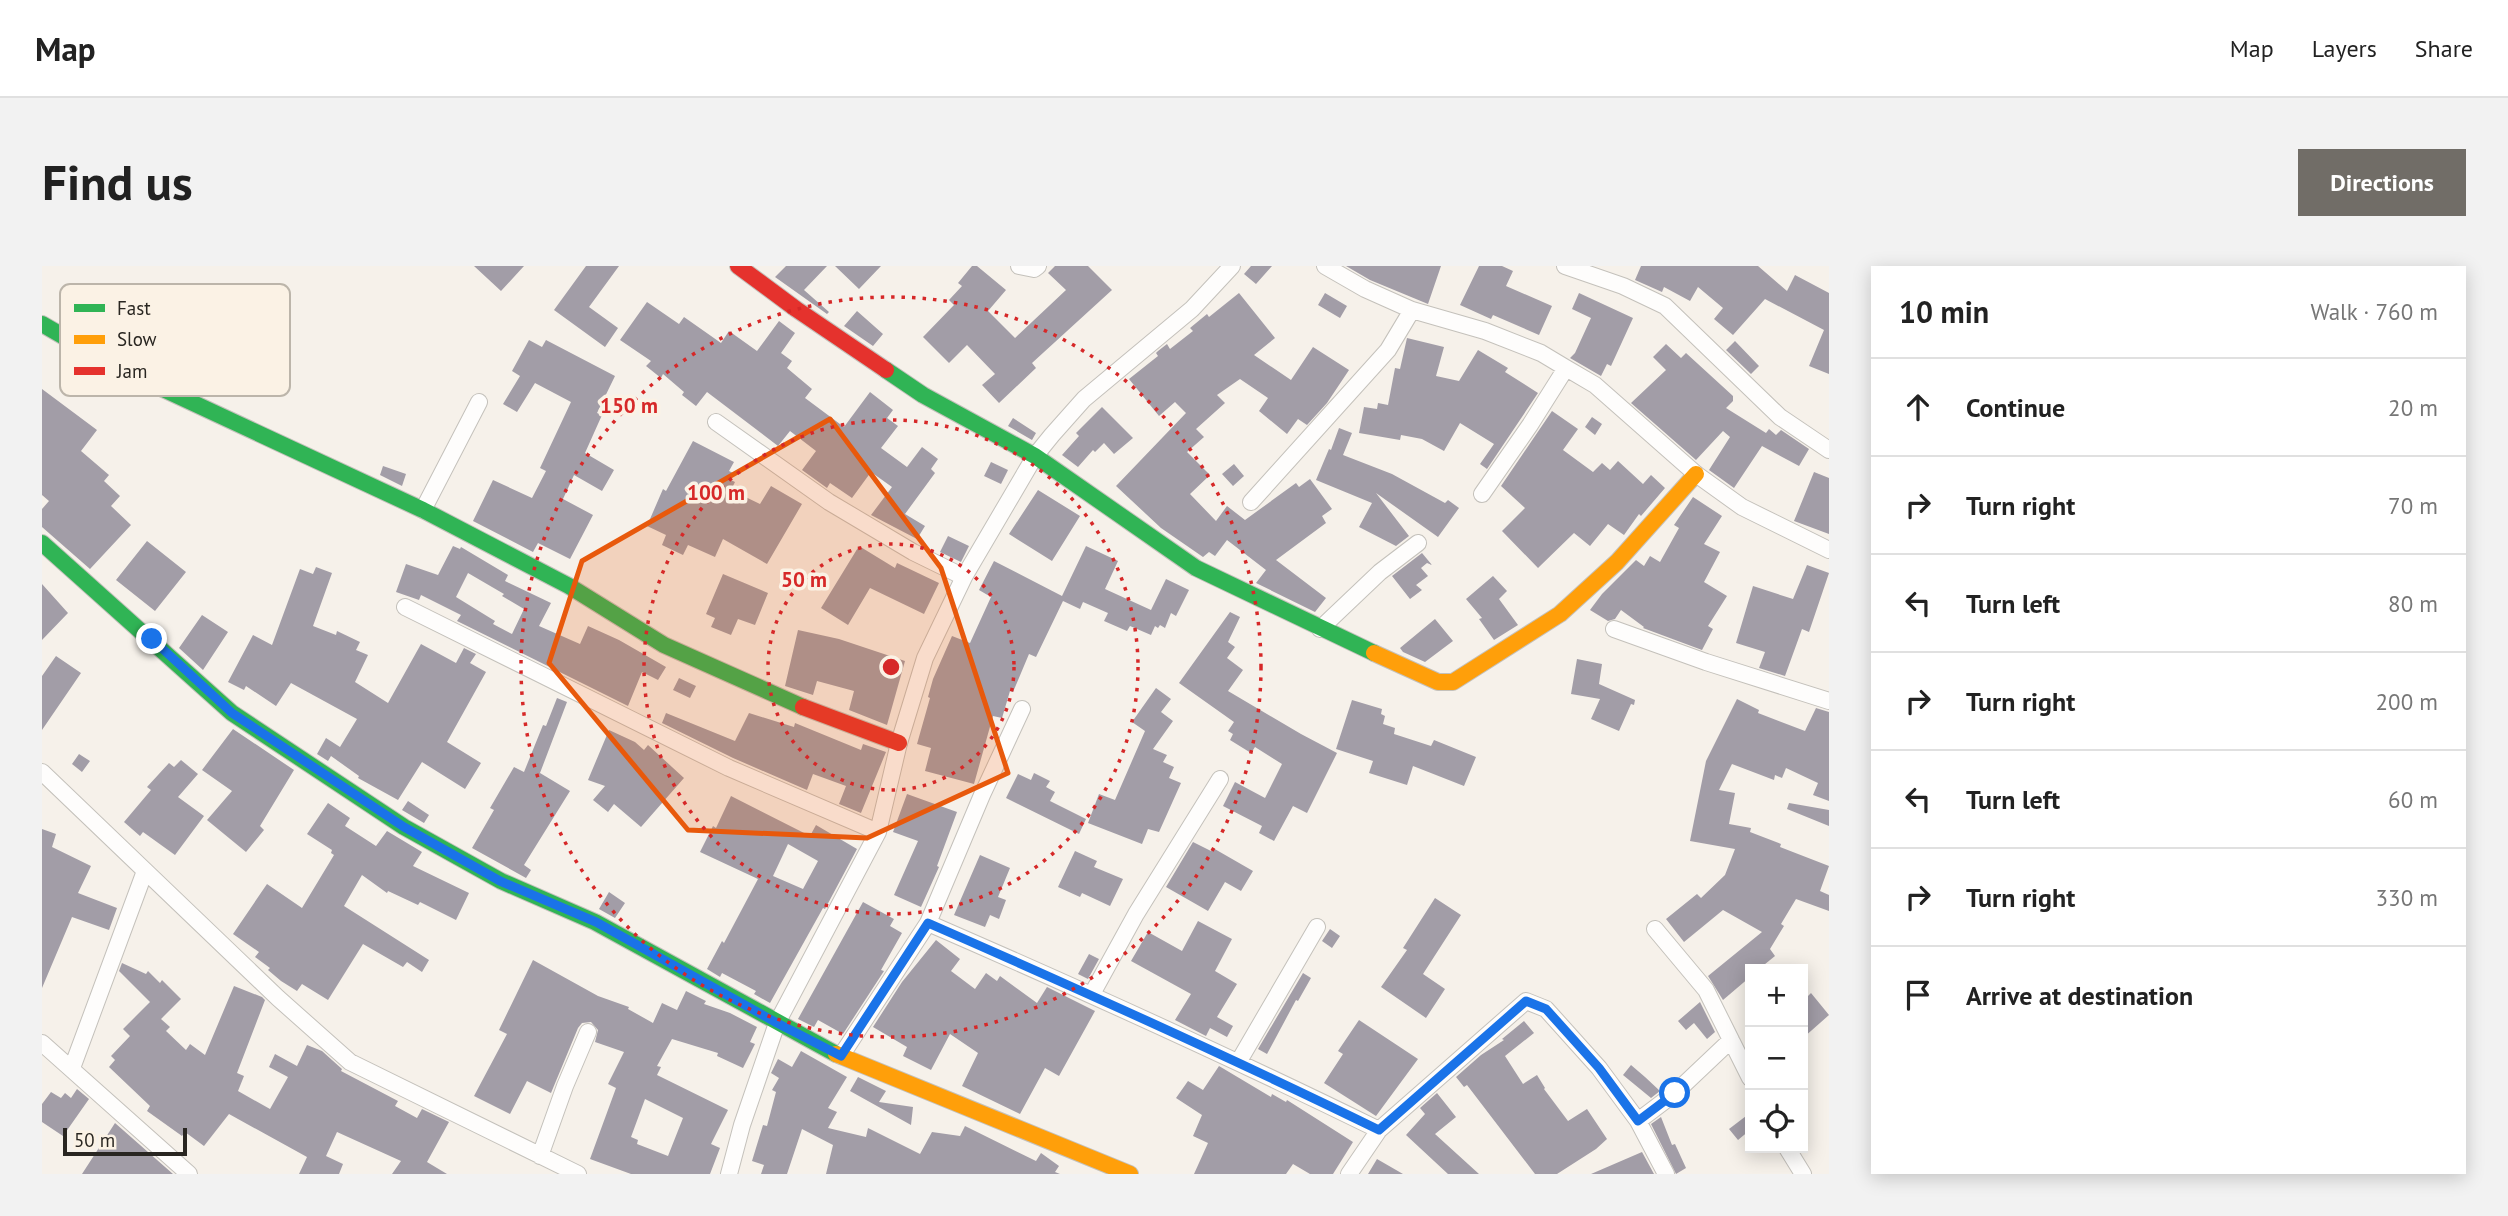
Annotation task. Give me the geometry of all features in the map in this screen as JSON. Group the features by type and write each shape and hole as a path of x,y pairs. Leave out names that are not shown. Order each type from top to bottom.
{"street":[{"path":"738,266 923,395 1035,456 1196,568 1320,629 1438,682 1454,682 1560,614 1617,562 1696,474"},
{"path":"1019,266 1034,269 1038,266"},
{"path":"729,1174 742,1125 777,1023 878,832 899,743 925,657 964,576 1035,456 1084,398 1192,309 1232,266"},
{"path":"1325,266 1365,289 1412,310 1485,331 1541,353 1595,385 1696,474 1742,507 1829,550"},
{"path":"1565,266 1623,286 1665,306 1780,417 1829,450"},
{"path":"1251,502 1388,350 1412,310"},
{"path":"42,324 60,334"},
{"path":"1482,494 1566,368"},
{"path":"178,396 423,510 569,586 664,645 788,702 899,743"},
{"path":"423,510 479,402"},
{"path":"716,422 829,502 913,552 964,576"},
{"path":"42,543 232,713 404,827 500,881 596,922 841,1056 1130,1174"},
{"path":"1320,629 1380,572 1418,543"},
{"path":"405,607 729,768 878,832"},
{"path":"1615,629 1706,662 1829,701"},
{"path":"841,1056 928,923 1022,709"},
{"path":"42,772 278,998 350,1062 578,1174"},
{"path":"1092,994 1136,914 1220,779"},
{"path":"72,1069 145,871"},
{"path":"928,923 1239,1061 1379,1130"},
{"path":"1239,1061 1317,926"},
{"path":"1655,929 1706,990 1745,1068"},
{"path":"1349,1174 1379,1130 1526,1001 1546,1009 1599,1068 1638,1121 1666,1174"},
{"path":"540,1156 588,1032"},
{"path":"1638,1121 1675,1093 1731,1040"},
{"path":"42,1044 189,1174"},
{"path":"1790,1153 1803,1174"}],"highlighted area":[{"path":"830,419 941,568 1008,773 867,838 688,830 549,663 582,561"}],"building":[{"path":"474,266 524,266 501,291"},
{"path":"586,266 619,266 589,307 618,328 605,347 554,310"},
{"path":"786,266 827,266 804,290 829,312 827,314 775,277"},
{"path":"835,266 881,266 859,289"},
{"path":"972,266 977,266 1006,290 988,311 1015,338 1066,290 1048,273 1055,266 1088,266 1112,290 1032,363 1036,368 999,403 982,385 995,374 967,345 949,363 923,337 954,305 949,300 962,286 958,283"},
{"path":"1251,266 1272,266 1256,284 1244,274"},
{"path":"1346,266 1441,266 1428,304 1370,280"},
{"path":"1479,266 1502,266 1513,271 1506,286 1552,306 1539,335 1493,315 1491,319 1460,305"},
{"path":"1641,266 1758,266 1787,291 1795,275 1829,293 1829,374 1809,366 1824,330 1765,299 1733,335 1714,319 1723,308 1698,287 1690,301 1664,287 1662,292 1635,280"},
{"path":"1239,293 1275,338 1254,355 1291,380 1313,347 1349,370 1327,403 1307,425 1298,419 1287,434 1259,411 1268,398 1240,379 1217,395 1225,403 1196,429 1204,437 1187,452 1210,475 1190,494 1216,521 1227,506 1245,520 1296,483 1299,487 1310,479 1332,509 1322,516 1326,523 1276,560 1326,598 1315,612 1256,583 1266,570 1227,540 1215,556 1209,552 1203,557 1161,528 1116,486 1186,413 1175,402 1159,416 1129,379 1158,356 1158,351 1167,344 1170,349 1193,331 1190,328 1207,314 1209,317"},
{"path":"1325,293 1347,306 1340,318 1318,305"},
{"path":"1579,293 1633,318 1611,366 1607,364 1601,376 1570,358 1575,353 1591,318 1572,309"},
{"path":"647,302 679,324 684,317 721,343 729,331 757,351 779,321 795,333 781,353 792,361 787,368 812,389 805,398 844,427 870,392 893,410 887,418 898,426 881,448 907,467 922,447 938,459 931,469 935,473 905,514 925,526 917,539 871,515 892,487 871,472 852,498 830,483 827,488 802,470 816,451 790,431 778,446 707,392 696,406 663,374 661,378 646,366 651,361 620,340"},
{"path":"857,311 883,334 873,346 844,326"},
{"path":"1407,338 1444,347 1436,376 1459,381 1478,350 1508,368 1505,372 1538,393 1487,469 1480,464 1494,444 1460,423 1444,451 1422,439 1401,435 1400,440 1359,433 1364,407 1377,409 1378,403 1388,405 1395,368 1400,369"},
{"path":"529,340 542,347 546,340 615,376 597,413 602,415 585,453 614,470 602,491 574,475 563,499 593,515 570,559 538,543 533,552 473,521 493,480 532,498 546,471 540,468 571,402 535,383 517,412 503,404 520,376 512,371"},
{"path":"1735,341 1759,366 1751,374 1726,350"},
{"path":"1666,344 1681,358 1686,353 1733,396 1733,401 1726,408 1766,433 1769,429 1776,435 1781,430 1809,449 1799,466 1762,446 1734,488 1709,470 1730,437 1723,431 1696,460 1631,403 1666,370 1653,357"},
{"path":"42,389 97,430 81,451 109,475 104,481 120,496 111,506 131,525 90,569 42,527 42,509 49,501 42,495"},
{"path":"1102,407 1133,438 1114,454 1104,443 1095,452 1093,450 1078,467 1062,455 1079,436 1076,433"},
{"path":"1552,411 1578,429 1563,450 1593,472 1602,463 1610,470 1618,461 1643,484 1651,475 1665,488 1641,516 1639,514 1624,535 1608,524 1590,546 1574,533 1538,568 1502,531 1525,508 1501,486"},
{"path":"1592,417 1602,424 1595,435 1585,427"},
{"path":"1013,418 1036,433 1032,440 1008,426"},
{"path":"1339,428 1352,433 1343,455 1392,474 1445,503 1448,500 1459,508 1438,537 1376,493 1409,536 1396,546 1359,527 1372,503 1316,480"},
{"path":"693,441 734,462 729,471 733,473 729,479 735,482 731,490 760,504 771,486 802,504 767,564 723,539 715,557 688,545 683,555 662,545 666,535 647,526 663,489 666,491"},
{"path":"991,462 1008,470 1001,484 984,476"},
{"path":"1234,464 1244,476 1233,486 1222,474"},
{"path":"383,466 406,474 402,486 380,475"},
{"path":"1814,472 1829,478 1829,534 1794,521"},
{"path":"1038,490 1080,516 1052,561 1009,534"},
{"path":"1693,497 1722,516 1704,544 1720,552 1704,582 1727,596 1708,626 1713,629 1702,650 1643,628 1621,610 1615,619 1608,621 1590,610 1636,560 1644,566 1650,556 1660,562 1679,528 1674,525"},
{"path":"948,536 969,546 961,562 940,552"},
{"path":"147,541 186,572 155,611 116,580"},
{"path":"453,546 460,549 461,547 508,575 505,581 551,603 539,626 580,644 588,626 666,667 658,680 642,672 628,706 457,621 461,615 421,595 419,600 396,592 406,564 438,575","holes":["468,573 504,594 502,596 524,609 512,634 493,624 495,621 456,597"]},
{"path":"859,546 895,568 897,563 939,583 924,614 870,588 848,625 821,608"},
{"path":"1086,546 1118,561 1105,589 1151,610 1166,579 1189,590 1176,616 1171,613 1165,628 1155,626 1151,635 1130,626 1127,631 1104,621 1108,613 1083,602 1080,609 1063,601 1036,657 1029,654 1013,692 1010,691 1002,718 993,716 974,784 925,771 931,748 917,744 933,679 952,636 970,643 991,597 979,590 994,561 1062,596"},
{"path":"1422,553 1432,565 1427,563 1421,568 1428,576 1416,585 1422,590 1410,599 1392,576"},
{"path":"1807,565 1829,573 1809,632 1802,629 1785,676 1759,668 1765,652 1736,643 1753,586 1793,599"},
{"path":"316,567 332,573 313,626 336,635 337,631 360,642 356,650 368,655 355,682 388,703 421,644 456,663 464,648 476,654 470,663 486,672 447,742 481,763 465,789 422,762 398,800 358,778 359,776 331,756 328,761 317,754 326,738 340,747 357,719 291,683 276,706 246,686 244,690 228,682 253,635 272,645 300,569 313,574"},
{"path":"723,574 768,593 755,625 738,619 731,635 711,627 715,618 706,614"},
{"path":"1493,576 1507,591 1499,599 1518,625 1494,640 1479,619 1482,618 1466,599"},
{"path":"42,584 68,613 42,640"},
{"path":"1230,612 1240,617 1228,642 1235,647 1227,658 1243,670 1228,691 1337,753 1307,813 1293,806 1274,841 1259,833 1262,826 1223,806 1235,782 1265,798 1282,764 1255,747 1251,753 1230,740 1233,734 1228,731 1234,722 1179,683"},
{"path":"202,615 228,632 203,670 179,648"},
{"path":"1435,619 1453,641 1425,662 1403,652 1400,648"},
{"path":"798,630 839,639 905,661 887,725 849,710 854,691 817,681 813,695 785,686"},
{"path":"56,656 81,673 42,730 42,676"},
{"path":"1577,659 1602,664 1599,684 1635,700 1619,731 1591,719 1600,699 1571,694"},
{"path":"679,678 696,686 690,698 673,690"},
{"path":"1156,688 1171,699 1161,712 1173,721 1153,749 1167,755 1163,762 1174,767 1169,778 1181,783 1159,832 1148,829 1142,844 1088,823 1099,794 1115,800 1145,731 1132,722"},
{"path":"557,698 567,702 540,773 570,791 524,865 531,870 526,878 472,848 494,810 490,808 514,767 524,772"},
{"path":"1737,699 1759,710 1758,713 1805,731 1816,708 1829,712 1829,801 1813,795 1818,783 1786,768 1782,778 1775,775 1774,780 1732,764 1719,790 1735,793 1729,824 1751,828 1750,832 1781,844 1780,847 1829,866 1820,891 1829,895 1829,911 1796,899 1770,949 1775,956 1765,964 1745,964 1745,981 1723,1000 1708,976 1762,932 1723,910 1684,942 1666,919 1697,894 1701,898 1725,875 1735,849 1690,841 1706,761"},
{"path":"1352,700 1382,709 1381,714 1385,716 1383,724 1395,728 1394,734 1431,746 1434,740 1476,757 1464,786 1413,766 1407,785 1369,773 1373,761 1336,749"},
{"path":"666,713 735,741 749,713 794,727 795,723 861,750 863,744 886,752 861,813 839,804 846,786 813,774 807,790 662,723"},
{"path":"233,729 294,770 260,826 264,830 246,852 207,820 232,791 202,770"},
{"path":"609,730 635,742 644,750 648,745 684,778 641,827 614,804 608,812 593,800 605,786 588,780"},
{"path":"79,754 90,761 82,772 72,764"},
{"path":"181,760 198,774 178,797 204,816 175,855 143,832 140,836 124,822 151,790 147,787 169,763 174,767"},
{"path":"1034,773 1050,781 1046,787 1055,792 1050,801 1086,819 1079,834 1006,798 1018,774 1031,780"},
{"path":"907,794 957,812 937,866 939,867 921,907 894,895 918,841 893,832"},
{"path":"731,796 810,836 816,825 857,849 770,1003 754,994 756,991 722,973 720,977 707,969 758,879 700,852 713,826 716,828","holes":["788,844 818,861 803,889 773,876"]},
{"path":"408,801 429,815 424,823 402,810"},
{"path":"328,803 350,818 345,826 376,846 387,831 422,852 413,866 469,893 456,920 420,902 418,905 388,891 387,893 362,875 344,906 429,960 422,972 407,962 403,967 363,944 328,1000 302,984 297,991 281,981 255,957 259,952 233,934 267,884 302,908 334,855 332,850 307,834"},
{"path":"1789,803 1829,810 1829,826 1787,809"},
{"path":"42,829 56,834 52,847 91,866 78,893 117,908 109,930 72,917 42,988"},
{"path":"1193,842 1211,851 1213,848 1253,871 1241,891 1225,882 1208,911 1166,887"},
{"path":"1075,851 1097,861 1094,867 1123,879 1110,906 1082,893 1080,897 1058,887"},
{"path":"980,855 1010,868 998,897 1006,900 999,919 990,915 985,927 954,915"},
{"path":"609,892 625,903 615,918 599,909"},
{"path":"1435,898 1461,915 1423,974 1445,989 1426,1018 1381,987 1407,950 1403,948"},
{"path":"863,902 894,919 890,926 902,933 881,970 884,971 843,1034 818,1020 814,1027 798,1019"},
{"path":"1198,921 1232,939 1215,971 1237,984 1217,1017 1233,1026 1227,1037 1210,1028 1206,1036 1175,1020 1191,994 1131,961 1148,932 1182,951"},
{"path":"1330,929 1340,936 1332,948 1322,941"},
{"path":"936,940 960,959 951,971 975,989 986,973 997,981 1000,976 1037,1003 1047,987 1095,1011 1059,1076 1045,1068 1020,1114 962,1086 978,1053 950,1034 931,1070 903,1056 907,1047 873,1027 902,982"},
{"path":"1089,954 1099,959 1088,979 1078,974"},
{"path":"533,960 598,996 629,1007 628,1009 653,1023 662,1003 677,1010 686,991 706,1001 704,1004 757,1027 750,1042 755,1044 743,1068 717,1056 718,1053 672,1039 657,1066 661,1067 657,1075 728,1110 711,1144 720,1148 710,1174 631,1174 590,1159 616,1088 608,1084 624,1052 595,1042 598,1030 591,1022 582,1023 578,1028 551,1093 527,1081 510,1114 474,1096 507,1034 499,1030","holes":["645,1099 683,1118 668,1156 637,1144 638,1140 631,1137"]},
{"path":"122,963 146,974 148,971 160,983 162,980 181,999 161,1019 170,1027 166,1031 186,1050 190,1044 205,1055 234,986 262,997 265,1000 237,1073 244,1076 238,1091 270,1109 288,1077 269,1067 275,1054 297,1066 307,1045 322,1051 342,1069 341,1071 398,1101 395,1106 417,1118 422,1109 449,1122 427,1162 447,1174 392,1174 401,1161 337,1132 326,1156 343,1164 339,1174 299,1174 307,1157 229,1114 204,1146 185,1132 182,1136 147,1111 150,1106 109,1067 115,1060 111,1056 130,1036 123,1029 150,1002 119,971"},
{"path":"1303,973 1311,978 1267,1054 1258,1049"},
{"path":"1811,993 1829,1015 1808,1034 1808,1027 1808,996"},
{"path":"1700,1002 1715,1032 1707,1039 1694,1023 1686,1030 1678,1021"},
{"path":"1359,1020 1418,1059 1376,1116 1324,1083 1343,1054 1338,1051"},
{"path":"1524,1021 1534,1033 1505,1056 1523,1084 1537,1075 1568,1121 1587,1109 1607,1139 1557,1174 1535,1174 1467,1085 1464,1087 1456,1077"},
{"path":"801,1051 847,1077 828,1108 837,1112 828,1128 866,1137 868,1128 920,1154 932,1132 960,1136 965,1126 1036,1161 1041,1153 1059,1166 1055,1172 1060,1174 826,1174 833,1145 802,1129 787,1174 761,1174 764,1165 752,1161 763,1125 767,1126 776,1092 772,1090 779,1078 771,1073 778,1059 792,1067"},
{"path":"1631,1065 1660,1091 1651,1098 1623,1075"},
{"path":"1219,1066 1271,1097 1272,1094 1286,1102 1287,1100 1353,1142 1333,1174 1310,1174 1293,1164 1286,1174 1194,1174 1208,1143 1193,1136 1202,1115 1176,1098 1188,1081 1203,1090"},
{"path":"858,1077 886,1091 879,1102 913,1107 911,1125 850,1091"},
{"path":"77,1089 89,1099 63,1136 42,1122 42,1104 51,1092 61,1098 65,1093 71,1098"},
{"path":"1437,1093 1456,1117 1435,1134 1479,1174 1448,1174 1406,1135 1425,1114 1420,1108"},
{"path":"1661,1117 1672,1145 1675,1144 1686,1168 1676,1174 1651,1124"},
{"path":"1745,1117 1745,1134 1738,1140 1729,1129"},
{"path":"115,1123 173,1174 82,1174"},
{"path":"1642,1152 1654,1174 1591,1174"},
{"path":"1377,1159 1403,1174 1368,1174"}],"traffic: fast":[{"path":"42,324 60,334"},
{"path":"886,370 923,395 1035,456 1196,568 1374,653"},
{"path":"178,396 423,510 569,586 664,645 803,707"},
{"path":"42,543 232,713 404,827 501,881 595,922 836,1054"}],"traffic: slow":[{"path":"1374,653 1438,682 1453,682 1560,614 1617,562 1696,474"},
{"path":"836,1054 1130,1174"}],"traffic: jam":[{"path":"738,266 886,370"},
{"path":"803,707 899,743"}],"route":[{"path":"152,639 232,713 404,827 500,881 596,922 841,1056 928,923 1239,1061 1379,1130 1526,1001 1546,1009 1599,1068 1638,1121 1675,1093"}]}
